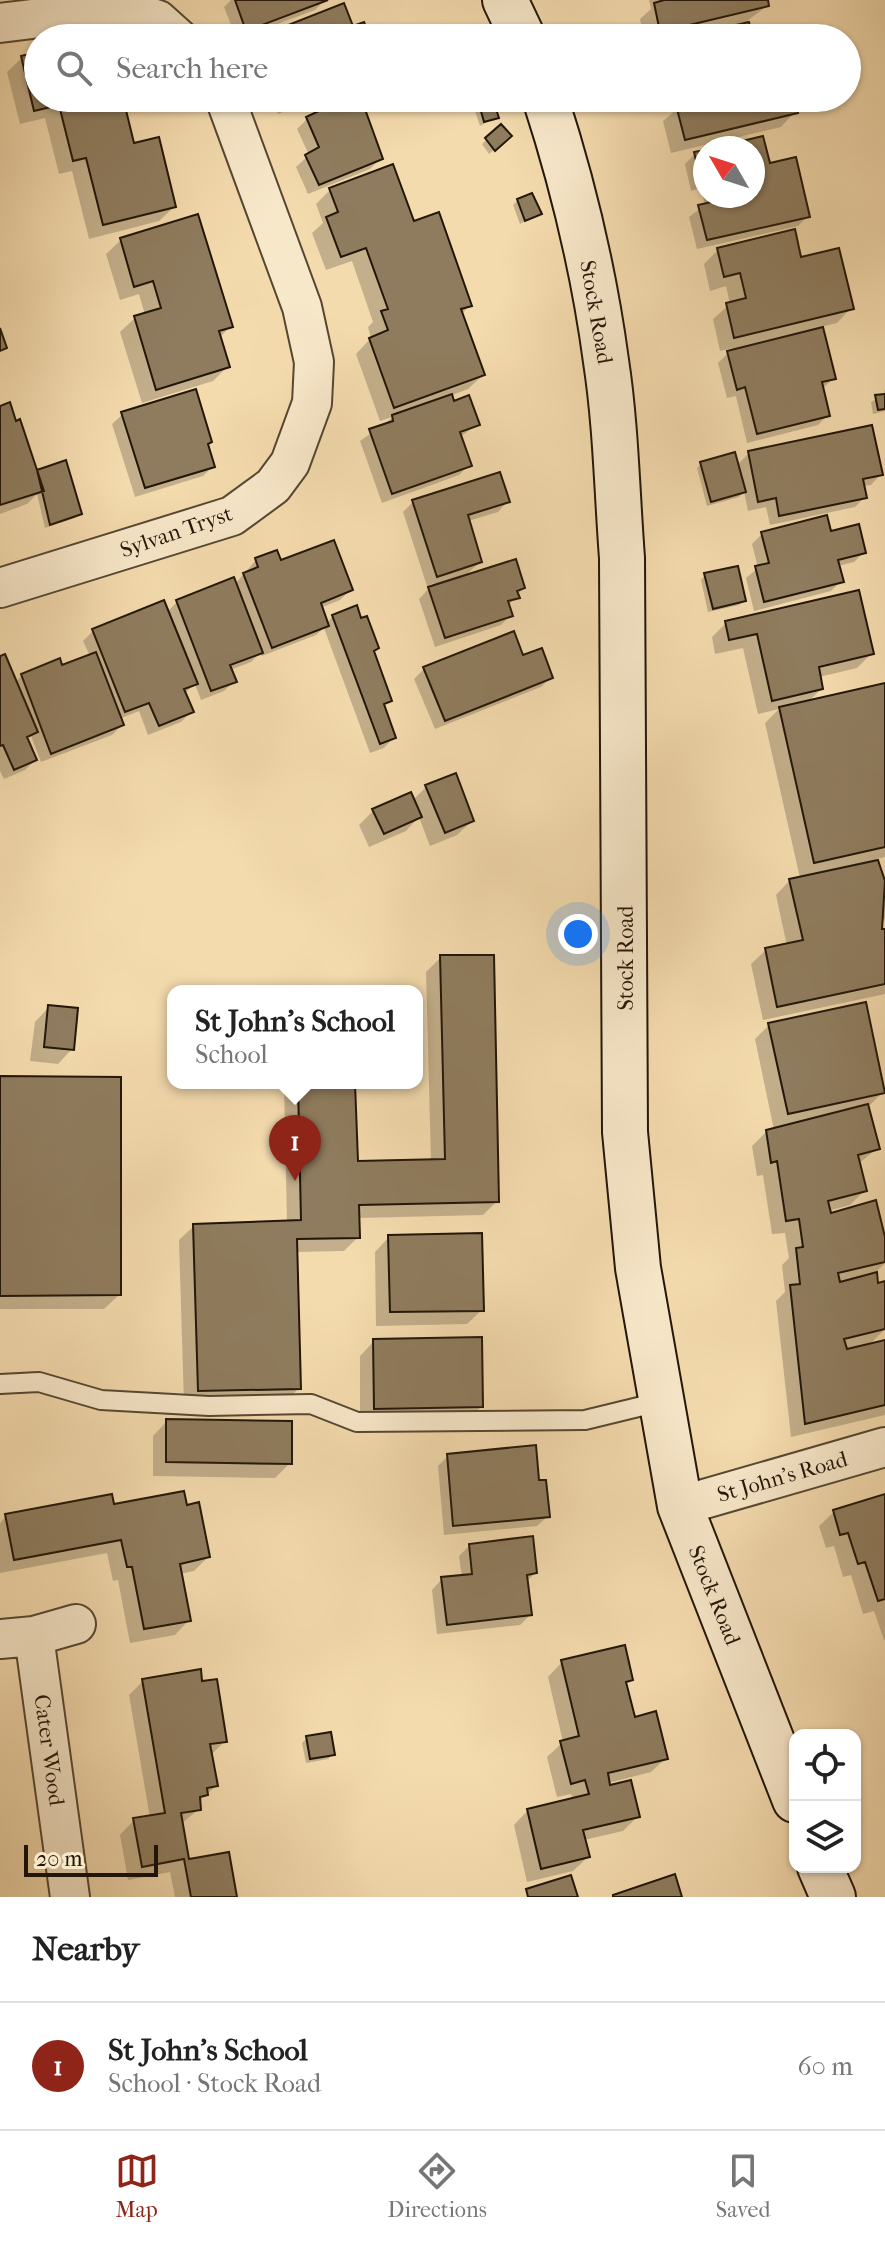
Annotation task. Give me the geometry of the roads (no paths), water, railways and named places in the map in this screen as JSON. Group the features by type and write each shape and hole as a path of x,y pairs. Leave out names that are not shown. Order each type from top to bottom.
{"main road":[{"path":"505,0 516,24"},
{"name":"Stock Road","path":"549,112 581,224 608,378 622,558 625,1132 638,1268 659,1402 680,1506 789,1785"},
{"path":"823,1873 833,1897"}],"street":[{"path":"0,23 122,8 162,24"},
{"name":"Sylvan Tryst","path":"0,588 232,516 273,486 290,463 312,403 314,362 302,307 230,112"},
{"name":"St John's Road","path":"680,1506 885,1447"},
{"path":"17,1638 76,1624"},
{"name":"Cater Wood","path":"17,1638 70,1897"}],"lane":[{"path":"0,1384 39,1382 101,1400 209,1406 311,1404 357,1422 585,1420 659,1402"}],"place":[{"name":"St John's School","path":"295,1181"}]}
